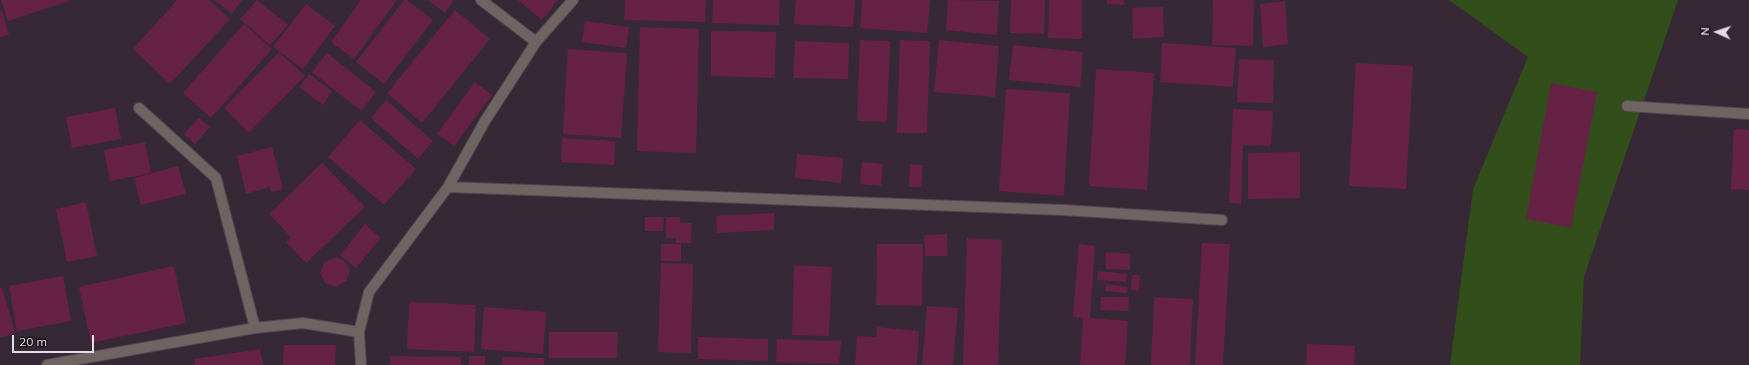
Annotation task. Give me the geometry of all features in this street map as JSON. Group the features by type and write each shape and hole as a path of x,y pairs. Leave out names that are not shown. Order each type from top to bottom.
{"street":[{"path":"481,0 536,42"},
{"path":"361,365 359,332 369,292 448,187 485,121 536,42 573,0"},
{"path":"1627,106 1749,114"},
{"path":"139,108 216,178 255,328"},
{"path":"448,187 1063,210 1222,220"},
{"path":"47,365 255,328 303,323 359,332"}],"green space":[{"path":"1449,0 1678,0 1584,277 1580,365 1450,365 1473,189 1528,57"}],"building":[{"path":"1,0 72,0 8,21"},
{"path":"177,0 209,0 230,19 170,84 133,49"},
{"path":"214,0 242,0 232,14"},
{"path":"257,0 288,25 270,45 240,19"},
{"path":"361,0 397,0 354,59 331,42"},
{"path":"404,0 407,0 433,20 384,84 356,62"},
{"path":"428,0 454,0 445,13"},
{"path":"518,0 558,0 542,20"},
{"path":"625,0 706,0 705,22 624,20"},
{"path":"713,0 780,0 779,25 712,23"},
{"path":"796,0 855,0 853,27 794,24"},
{"path":"862,0 930,0 927,33 860,28"},
{"path":"948,0 999,1 997,35 946,30"},
{"path":"1011,0 1045,0 1044,34 1010,33"},
{"path":"1049,0 1082,0 1082,39 1048,38"},
{"path":"1107,0 1124,0 1124,5 1107,4"},
{"path":"1213,0 1254,0 1253,46 1212,45"},
{"path":"1285,1 1288,44 1263,47 1260,4"},
{"path":"306,4 335,26 303,69 273,47"},
{"path":"1163,7 1164,37 1133,39 1132,8"},
{"path":"455,10 490,39 422,123 387,93"},
{"path":"0,11 2,11 9,35 0,37"},
{"path":"585,21 629,27 626,48 582,42"},
{"path":"244,24 272,49 211,118 183,93"},
{"path":"640,27 699,29 696,153 637,151"},
{"path":"711,31 776,32 775,78 711,76"},
{"path":"860,40 890,41 887,122 857,121"},
{"path":"900,40 930,41 927,133 897,133"},
{"path":"939,40 999,46 995,97 934,92"},
{"path":"795,41 849,43 848,79 793,78"},
{"path":"1162,43 1236,48 1233,87 1160,82"},
{"path":"1013,45 1083,52 1080,87 1009,80"},
{"path":"568,49 627,53 621,138 563,134"},
{"path":"279,52 305,76 249,133 224,108"},
{"path":"327,53 376,92 361,111 312,72"},
{"path":"1239,59 1274,60 1273,103 1237,102"},
{"path":"1356,63 1413,66 1406,189 1349,186"},
{"path":"1096,69 1154,73 1147,190 1089,186"},
{"path":"309,74 332,91 323,105 299,87"},
{"path":"475,82 492,95 454,146 437,134"},
{"path":"1551,83 1597,92 1571,228 1526,219"},
{"path":"1006,89 1070,93 1064,196 999,191"},
{"path":"386,100 433,141 418,159 371,118"},
{"path":"115,108 121,139 72,148 66,117"},
{"path":"1233,109 1273,111 1271,146 1243,145 1241,204 1229,203"},
{"path":"199,118 210,127 195,144 184,134"},
{"path":"360,120 416,169 384,205 328,157"},
{"path":"1734,129 1749,130 1749,190 1731,189"},
{"path":"562,138 615,141 614,165 561,162"},
{"path":"145,142 151,173 110,181 104,150"},
{"path":"272,147 283,189 271,192 270,187 246,194 237,156"},
{"path":"1300,152 1300,198 1248,199 1248,153"},
{"path":"797,154 843,158 841,183 795,178"},
{"path":"862,162 883,164 881,186 860,184"},
{"path":"322,163 365,207 306,263 286,242 291,237 269,214"},
{"path":"910,164 923,165 921,187 909,187"},
{"path":"178,166 186,194 141,205 134,178"},
{"path":"86,202 97,256 67,262 56,209"},
{"path":"774,213 774,230 717,233 716,216"},
{"path":"645,217 664,217 663,231 645,231"},
{"path":"666,217 680,217 680,223 692,223 691,243 676,243 676,238 666,238"},
{"path":"365,224 381,238 356,268 340,255"},
{"path":"947,234 948,256 925,256 924,235"},
{"path":"967,238 1002,240 998,365 963,365"},
{"path":"1202,243 1230,244 1223,365 1195,365"},
{"path":"661,244 681,244 681,261 661,261"},
{"path":"877,244 923,244 922,306 876,305"},
{"path":"1079,244 1095,246 1090,318 1128,321 1125,365 1080,365 1083,318 1073,317"},
{"path":"1106,252 1130,254 1130,270 1106,269"},
{"path":"337,257 345,262 350,270 347,280 336,287 325,283 320,273 324,262"},
{"path":"661,263 693,264 691,353 658,352"},
{"path":"794,265 832,267 829,336 792,335"},
{"path":"174,266 186,323 91,343 79,287"},
{"path":"1098,271 1127,274 1126,282 1097,280"},
{"path":"1132,275 1140,275 1139,291 1131,290"},
{"path":"63,276 71,321 17,331 9,286"},
{"path":"1106,284 1128,287 1127,293 1105,291"},
{"path":"2,287 15,333 0,338 0,288"},
{"path":"1101,297 1129,297 1128,311 1100,310"},
{"path":"1154,297 1193,299 1190,365 1151,365"},
{"path":"409,302 476,305 474,352 407,349"},
{"path":"927,306 958,308 953,365 922,365"},
{"path":"484,307 546,312 543,354 481,349"},
{"path":"877,327 919,331 917,365 855,365 857,336 876,337"},
{"path":"549,332 618,332 617,358 549,358"},
{"path":"698,337 768,339 768,361 698,359"},
{"path":"777,339 841,341 839,364 776,362"},
{"path":"1307,344 1355,346 1354,365 1306,365"},
{"path":"284,345 336,345 335,365 283,365"},
{"path":"260,349 263,365 195,365 194,359"},
{"path":"390,356 461,357 461,365 390,365"},
{"path":"469,356 485,356 485,365 469,365"},
{"path":"502,357 544,358 544,365 502,365"}]}
